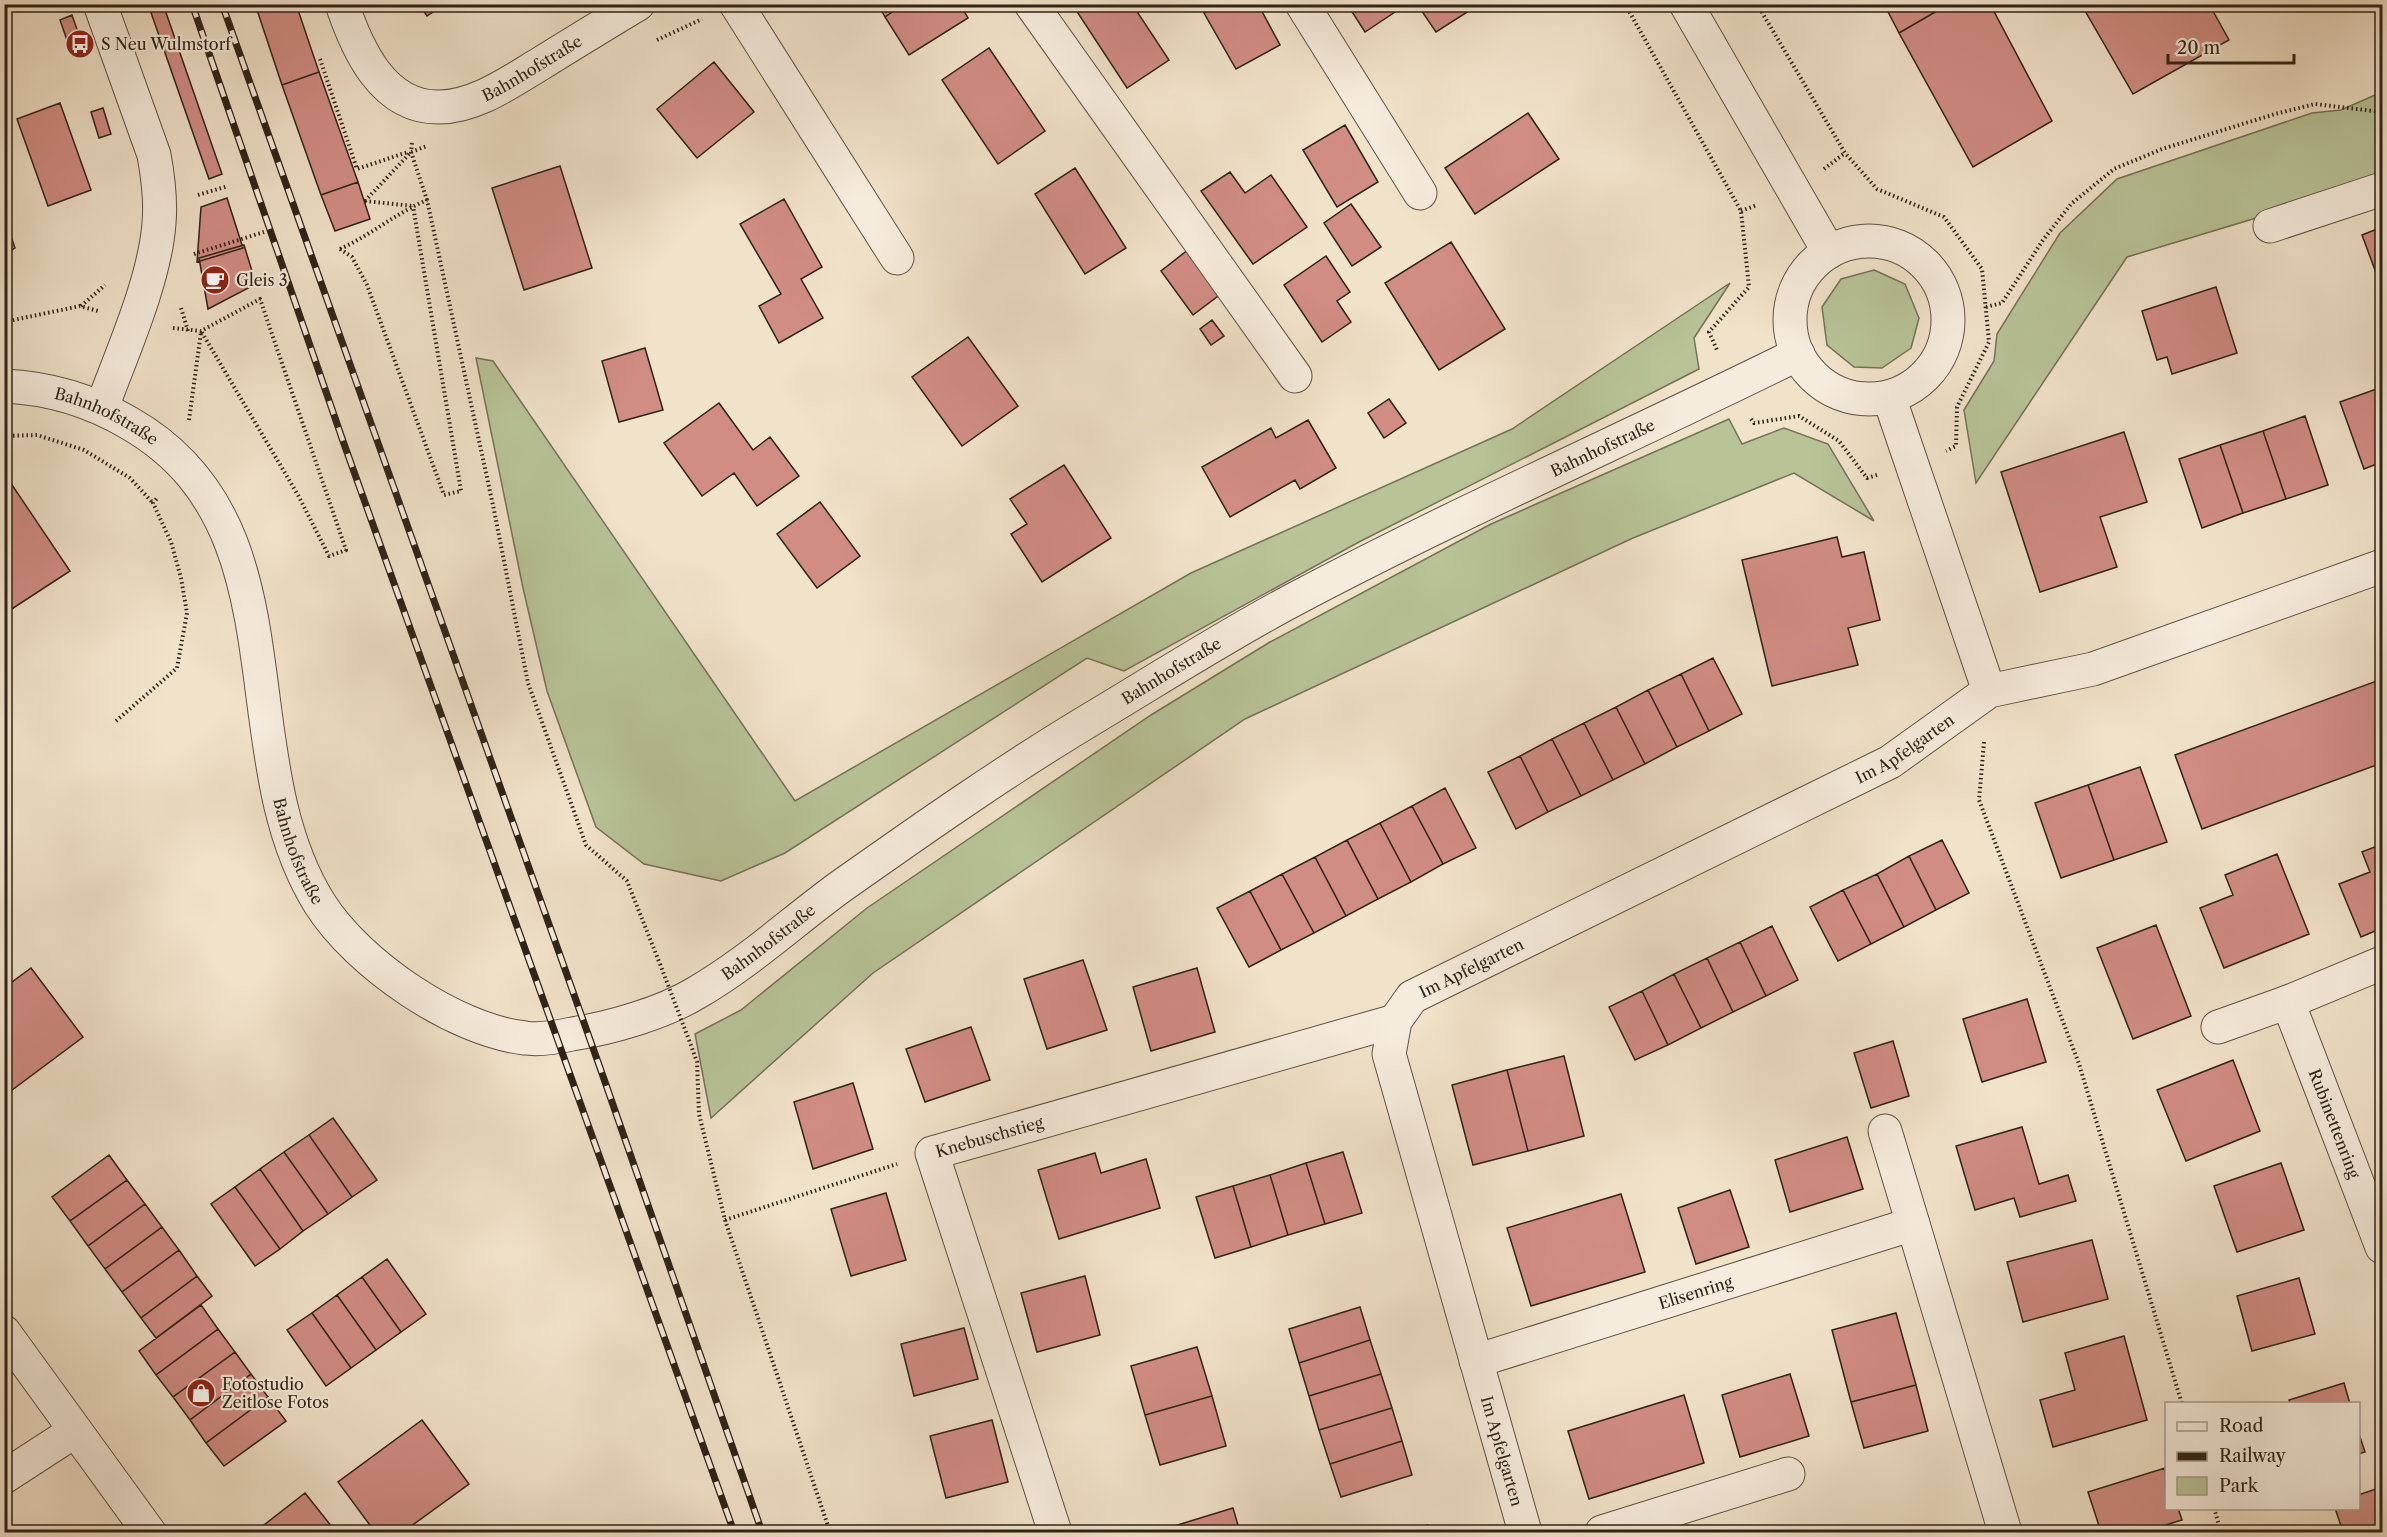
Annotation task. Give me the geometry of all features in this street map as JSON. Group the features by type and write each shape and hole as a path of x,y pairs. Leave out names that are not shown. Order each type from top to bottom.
{"street":[{"path":"100,4 154,155 158,176 159,222 154,256 134,321 102,407"},
{"path":"342,4 363,54 378,78 399,96 417,104"},
{"name":"Bahnhofstraße","path":"417,104 439,107 464,103 504,86 638,4"},
{"path":"736,4 897,258"},
{"path":"1031,4 1295,376"},
{"path":"1302,4 1420,193"},
{"path":"1686,4 1829,252"},
{"path":"2270,226 2382,189"},
{"path":"1877,241 1902,247 1923,261 1938,281 1947,305 1948,329 1942,352 1929,372 1911,388 1889,397 1867,400 1846,396 1827,387 1810,373 1798,354 1791,336 1790,316 1793,297 1807,272 1829,252 1852,242 1877,241"},
{"name":"Bahnhofstraße","path":"4,386 30,387 63,394 102,407 153,436 182,463 209,495 236,553 250,612 281,812 296,856 320,904 344,936 390,978 443,1011 485,1028 527,1038 574,1034 605,1027 653,1012 690,997 732,971 796,919 945,813 1090,719 1289,602 1470,511 1798,354"},
{"path":"1889,397 1989,691"},
{"name":"Im Apfelgarten","path":"1526,1533 1389,1054 1395,1022 1412,997 1890,762 1989,691 2093,669 2382,566"},
{"path":"2218,1027 2288,1002 2382,963"},
{"name":"Rubinettenring","path":"2288,1002 2382,1247"},
{"name":"Knebuschstieg","path":"1056,1533 932,1153 1395,1022"},
{"path":"1885,1131 2006,1533"},
{"name":"Elisenring","path":"1476,1361 1913,1224"},
{"path":"4,1332 149,1533"},
{"path":"4,1477 75,1431"},
{"path":"1602,1533 1788,1474"}],"path":[{"path":"316,48 357,169 411,152"},
{"path":"417,104 411,152 427,200 494,510 528,683 586,844 627,881 698,1062 699,1114 725,1220 830,1533"},
{"path":"1986,308 2002,303 2043,240 2071,204 2114,169 2162,149 2275,114 2315,105 2382,112"},
{"path":"198,195 228,186"},
{"path":"413,206 461,490 444,495 367,285 352,257 340,249 359,240 413,206 427,200"},
{"path":"365,201 413,206"},
{"path":"191,264 194,252 264,232"},
{"path":"183,298 181,309 188,332 201,331 260,299 346,550 329,556 298,495 201,331"},
{"path":"4,322 80,306 134,321"},
{"path":"153,504 182,463 201,331"},
{"path":"4,436 37,435 84,450 130,478 153,504 171,542 188,613 177,668 116,721"},
{"path":"1989,691 1979,800 2079,1064 2181,1402"},
{"path":"725,1220 932,1153"},
{"path":"2214,1510 2222,1533"}],"green space":[{"path":"2382,92 2382,176 2339,193 2127,257 1976,483 1964,410 1994,361 1997,334 2060,233 2117,179 2312,113 2341,110"},
{"path":"1874,270 1905,284 1919,318 1911,348 1882,368 1854,367 1827,345 1822,307 1841,279"},
{"path":"1730,283 1694,338 1699,369 1359,542 1124,671 1087,658 785,853 721,881 644,864 596,827 547,691 523,588 476,358 493,361 795,801 1191,573 1512,429"},
{"path":"1729,419 1742,444 1784,428 1828,444 1874,521 1794,473 1633,538 1245,719 873,973 711,1118 695,1034 741,1010 867,908 1151,715 1270,642 1491,524"}],"building":[{"path":"148,4 163,4 222,174 209,179"},
{"path":"255,4 296,4 319,72 282,85"},
{"path":"419,4 445,4 427,16"},
{"path":"878,4 904,4 885,17"},
{"path":"904,4 960,4 968,18 909,55 885,17"},
{"path":"1072,4 1132,4 1169,60 1127,88"},
{"path":"1219,4 1258,4 1280,45 1236,69 1204,13"},
{"path":"1347,4 1407,4 1365,32"},
{"path":"1417,4 1469,4 1472,9 1436,32"},
{"path":"1884,4 1949,4 1899,33"},
{"path":"1949,4 1990,4 2052,121 1973,167 1899,33"},
{"path":"2093,4 2209,4 2229,40 2133,94 2084,9"},
{"path":"72,15 81,41 69,46 60,20"},
{"path":"989,48 1045,131 998,164 942,80"},
{"path":"714,62 754,112 697,158 657,109"},
{"path":"319,72 358,182 321,195 282,85"},
{"path":"60,103 91,190 48,206 17,119"},
{"path":"103,108 111,134 99,138 91,112"},
{"path":"1528,113 1559,159 1475,214 1445,168"},
{"path":"1345,125 1378,182 1337,207 1303,150"},
{"path":"560,166 592,268 524,290 492,188"},
{"path":"1075,168 1126,248 1085,274 1035,194"},
{"path":"1230,172 1245,193 1271,175 1307,227 1253,264 1201,191"},
{"path":"358,182 370,219 335,231 321,195"},
{"path":"227,198 243,248 197,262 201,207"},
{"path":"784,199 822,267 801,279 823,318 779,343 759,306 781,294 740,224"},
{"path":"1351,204 1381,247 1352,266 1324,223"},
{"path":"4,217 15,248 4,255"},
{"path":"2382,227 2382,289 2362,235"},
{"path":"1451,242 1505,329 1439,370 1385,283"},
{"path":"244,245 256,284 208,309 199,258"},
{"path":"1189,249 1222,293 1193,315 1161,271"},
{"path":"1326,256 1350,292 1337,301 1351,322 1322,342 1284,285"},
{"path":"2216,287 2237,353 2172,374 2167,357 2157,360 2142,311"},
{"path":"1212,320 1224,336 1211,345 1200,329"},
{"path":"968,337 1018,406 962,446 912,377"},
{"path":"645,348 663,410 619,422 602,361"},
{"path":"2382,387 2382,462 2364,469 2340,402"},
{"path":"1389,399 1406,423 1384,438 1368,413"},
{"path":"719,403 753,450 770,437 799,476 757,506 734,473 702,496 664,443"},
{"path":"2305,416 2328,485 2286,499 2263,431"},
{"path":"1308,420 1336,468 1300,489 1295,480 1230,517 1202,467 1271,428 1276,438"},
{"path":"2263,431 2286,499 2243,513 2220,445"},
{"path":"2124,432 2147,502 2100,517 2117,567 2040,592 2001,472"},
{"path":"2220,445 2243,513 2202,528 2179,459"},
{"path":"1064,465 1111,538 1042,582 1011,534 1027,524 1010,499"},
{"path":"4,473 70,571 4,614"},
{"path":"820,502 860,556 817,588 777,534"},
{"path":"1837,537 1842,557 1864,552 1880,620 1848,628 1858,665 1772,686 1742,560"},
{"path":"1713,658 1742,714 1709,731 1681,674"},
{"path":"1681,674 1709,731 1677,747 1648,690"},
{"path":"2382,679 2382,763 2202,829 2175,755"},
{"path":"1648,690 1677,747 1645,764 1616,707"},
{"path":"1616,707 1645,764 1613,780 1584,723"},
{"path":"1584,723 1613,780 1581,796 1552,739"},
{"path":"1552,739 1581,796 1548,812 1520,756"},
{"path":"1520,756 1548,812 1516,829 1488,772"},
{"path":"2140,767 2167,842 2114,860 2088,785"},
{"path":"2088,785 2114,860 2061,878 2035,803"},
{"path":"1445,788 1476,848 1443,864 1412,806"},
{"path":"1412,806 1443,864 1411,882 1380,823"},
{"path":"1380,823 1411,882 1378,899 1347,840"},
{"path":"1347,840 1378,899 1346,916 1315,857"},
{"path":"1942,840 1969,893 1936,910 1909,856"},
{"path":"2382,844 2382,928 2361,937 2339,884 2370,872 2362,852"},
{"path":"2277,854 2309,934 2224,968 2200,908 2233,895 2225,875"},
{"path":"1909,856 1936,910 1904,927 1877,874"},
{"path":"1315,857 1346,916 1314,933 1282,874"},
{"path":"1282,874 1314,933 1281,950 1250,891"},
{"path":"1877,874 1904,927 1871,944 1843,890"},
{"path":"1843,890 1871,944 1838,961 1810,907"},
{"path":"1250,891 1281,950 1249,967 1217,908"},
{"path":"2156,925 2191,1016 2133,1039 2097,948"},
{"path":"1772,926 1798,980 1766,996 1740,942"},
{"path":"1740,942 1766,996 1733,1012 1707,958"},
{"path":"1707,958 1733,1012 1701,1028 1674,974"},
{"path":"1083,960 1107,1030 1047,1049 1024,979"},
{"path":"31,968 83,1037 4,1096 4,988"},
{"path":"1197,968 1215,1032 1151,1051 1133,987"},
{"path":"1674,974 1701,1028 1668,1045 1642,991"},
{"path":"1642,991 1668,1045 1635,1060 1609,1007"},
{"path":"2027,999 2046,1062 1982,1082 1963,1019"},
{"path":"971,1027 990,1080 925,1102 906,1049"},
{"path":"1893,1041 1909,1096 1871,1108 1854,1053"},
{"path":"1564,1056 1584,1136 1528,1151 1507,1070"},
{"path":"2233,1060 2260,1131 2186,1161 2157,1090"},
{"path":"1507,1070 1528,1151 1473,1165 1452,1085"},
{"path":"853,1083 873,1149 813,1169 794,1102"},
{"path":"333,1118 377,1180 352,1197 309,1135"},
{"path":"2022,1127 2039,1184 2068,1175 2076,1201 2020,1217 2014,1198 1975,1210 1956,1146"},
{"path":"309,1135 352,1197 328,1214 284,1152"},
{"path":"1847,1137 1863,1189 1790,1212 1775,1160"},
{"path":"284,1152 328,1214 303,1231 260,1169"},
{"path":"1343,1152 1362,1213 1325,1224 1306,1163"},
{"path":"1095,1153 1101,1173 1146,1159 1160,1208 1059,1239 1038,1170"},
{"path":"109,1155 127,1180 70,1221 52,1197"},
{"path":"1306,1163 1325,1224 1288,1235 1270,1175"},
{"path":"2281,1163 2304,1230 2237,1252 2214,1186"},
{"path":"260,1169 303,1231 280,1249 235,1187"},
{"path":"1270,1175 1288,1235 1251,1247 1233,1186"},
{"path":"127,1180 145,1204 88,1246 70,1221"},
{"path":"1233,1186 1251,1247 1215,1258 1196,1197"},
{"path":"235,1187 280,1249 255,1266 211,1204"},
{"path":"1730,1190 1749,1247 1696,1264 1678,1208"},
{"path":"886,1193 906,1260 851,1276 831,1209"},
{"path":"1621,1194 1645,1272 1531,1306 1507,1228"},
{"path":"145,1204 162,1227 105,1269 88,1246"},
{"path":"162,1227 179,1250 122,1292 105,1269"},
{"path":"2092,1240 2108,1299 2023,1322 2007,1262"},
{"path":"179,1250 197,1276 141,1318 122,1292"},
{"path":"387,1259 426,1314 401,1332 362,1277"},
{"path":"197,1276 212,1296 156,1338 141,1318"},
{"path":"1085,1276 1100,1335 1037,1352 1021,1293"},
{"path":"362,1277 401,1332 376,1350 337,1295"},
{"path":"2299,1278 2315,1334 2252,1351 2237,1296"},
{"path":"337,1295 376,1350 351,1368 312,1313"},
{"path":"201,1305 218,1329 156,1375 139,1351"},
{"path":"1360,1307 1370,1340 1299,1363 1289,1329"},
{"path":"312,1313 351,1368 326,1386 287,1330"},
{"path":"1896,1313 1916,1385 1851,1402 1832,1330"},
{"path":"964,1328 978,1379 914,1396 901,1344"},
{"path":"218,1329 235,1352 173,1397 156,1375"},
{"path":"2124,1336 2147,1420 2053,1447 2040,1400 2075,1390 2065,1353"},
{"path":"1370,1340 1381,1374 1309,1396 1299,1363"},
{"path":"1197,1347 1212,1396 1145,1415 1131,1366"},
{"path":"235,1352 251,1374 190,1420 173,1397"},
{"path":"251,1374 268,1397 206,1443 190,1420"},
{"path":"1381,1374 1392,1408 1319,1430 1309,1396"},
{"path":"1790,1374 1809,1436 1740,1457 1722,1395"},
{"path":"2344,1383 2349,1402 2290,1402 2289,1400"},
{"path":"1916,1385 1928,1431 1864,1448 1851,1402"},
{"path":"1684,1395 1704,1463 1589,1499 1568,1431"},
{"path":"1212,1396 1226,1446 1160,1465 1145,1415"},
{"path":"268,1397 286,1421 224,1466 206,1443"},
{"path":"1392,1408 1402,1441 1330,1464 1319,1430"},
{"path":"422,1420 469,1484 403,1532 375,1532 338,1482"},
{"path":"992,1420 1008,1482 946,1498 930,1436"},
{"path":"2360,1437 2365,1452 2360,1453"},
{"path":"1402,1441 1412,1475 1341,1497 1330,1464"},
{"path":"2165,1468 2165,1510 2179,1510 2182,1520 2143,1532 2101,1532 2088,1492"},
{"path":"2382,1487 2382,1532 2343,1532 2336,1510 2360,1510 2360,1494"},
{"path":"305,1493 336,1532 255,1532"},
{"path":"1233,1508 1240,1532 1173,1532 1171,1527"},
{"path":"4,1517 16,1532 4,1532"},
{"path":"1428,1525 1430,1532 1403,1532"}],"railway":[{"path":"192,4 343,441 734,1532"},
{"path":"222,4 604,1079 762,1532"}],"place":[{"name":"S Neu Wulmstorf","path":"80,44"},
{"name":"Gleis 3","path":"215,280"},
{"name":"Fotostudio Zeitlose Fotos","path":"201,1393"}]}
